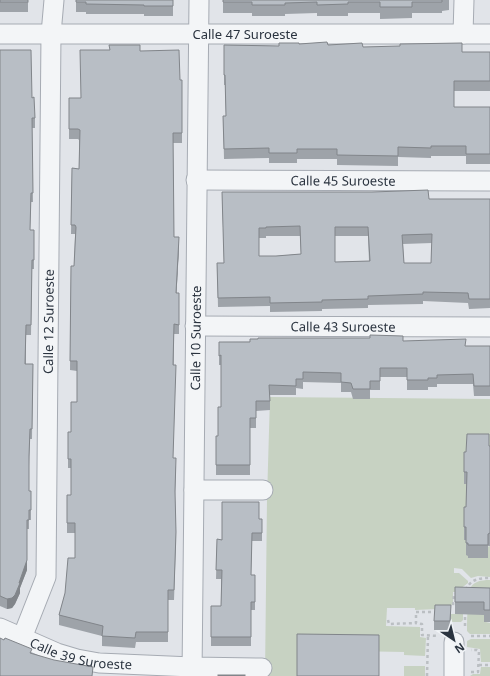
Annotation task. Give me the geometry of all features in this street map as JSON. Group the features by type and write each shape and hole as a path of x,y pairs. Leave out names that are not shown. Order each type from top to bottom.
{"street":[{"name":"Calle 12 Suroeste","path":"22,638 46,577 51,34 54,0"},
{"name":"Calle 10 Suroeste","path":"192,672 199,0"},
{"path":"463,34 464,0"},
{"name":"Calle 47 Suroeste","path":"0,34 490,34"},
{"name":"Calle 45 Suroeste","path":"196,180 490,181"},
{"name":"Calle 43 Suroeste","path":"196,326 490,327"},
{"path":"194,490 263,490"},
{"name":"Calle 39 Suroeste","path":"0,628 57,653 77,659 99,663 192,672 262,668"},
{"path":"454,674 459,639"}],"path":[{"path":"465,595 467,587 473,581 476,579 490,578"},
{"path":"442,606 453,606 454,593 460,593"},
{"path":"459,639 465,610"},
{"path":"416,624 416,612 440,611"},
{"path":"388,620 388,624 422,624 422,635 428,636 459,639 490,636"},
{"path":"427,676 428,636"},
{"path":"454,674 478,672 479,666 479,651 459,639"},
{"path":"479,666 490,665"}],"green space":[{"path":"270,397 490,399 490,459 466,465 464,484 467,484 466,555 490,546 490,577 478,576 471,578 462,569 454,568 454,573 459,573 468,581 468,583 456,592 453,592 453,605 439,605 438,609 415,610 415,608 387,608 386,626 420,627 420,637 426,638 425,656 404,655 404,652 297,650 297,676 265,676"},
{"path":"483,580 490,580 490,600 486,622 490,623 490,634 470,634 467,631 467,618 470,590 474,583"},
{"path":"463,596 463,620 461,622 450,622 451,614 461,614"},
{"path":"471,639 490,639 490,662 481,662 480,649 467,647 467,641"},
{"path":"404,666 425,666 425,676 404,676"},
{"path":"481,667 490,667 490,676 470,676 473,674 480,674"}],"building":[{"path":"0,0 28,0 28,2 0,2"},
{"path":"76,0 173,0 173,6 86,4 86,2 76,2"},
{"path":"223,0 442,0 442,2 412,2 412,7 380,7 380,2 348,2 348,4 317,5 317,2 285,3 285,5 252,5 252,2 223,2"},
{"path":"327,42 328,45 362,43 363,47 400,46 400,44 462,43 462,52 490,52 490,81 454,81 454,107 490,107 490,154 466,154 466,146 431,146 431,148 398,147 398,156 337,155 337,149 297,149 297,153 269,153 269,148 224,149 223,116 226,116 224,45 279,46 279,43 299,44"},
{"path":"109,45 140,45 140,51 179,50 180,80 182,80 182,133 173,133 174,237 179,237 176,293 179,293 179,325 174,324 173,365 176,365 173,458 176,458 174,590 168,590 168,632 136,632 135,638 102,636 103,626 59,615 65,593 68,558 75,558 75,523 67,523 67,495 71,495 71,459 68,459 68,432 71,432 71,402 77,402 77,361 70,361 71,266 74,266 76,227 75,225 71,225 72,168 79,169 80,130 69,129 69,98 81,98 80,50 110,50"},
{"path":"0,50 31,50 32,98 34,97 35,118 32,118 33,193 31,193 30,230 34,230 34,260 32,260 31,325 26,325 25,364 33,364 32,429 30,429 29,456 29,491 31,491 31,510 29,510 29,520 27,520 27,560 15,595 12,598 7,599 0,596"},
{"path":"428,190 429,199 490,199 490,299 469,299 468,293 423,292 423,294 368,296 368,299 322,300 322,302 270,303 270,297 218,298 217,263 224,263 222,192 372,192","holes":["300,226 301,254 259,256 259,228","335,227 368,227 370,261 335,262","432,234 431,263 404,263 402,235"]},
{"path":"370,335 403,336 403,341 466,339 465,346 490,346 490,386 474,386 473,374 437,375 437,378 428,378 428,380 407,380 407,368 380,368 380,381 370,381 370,389 353,389 351,383 341,382 341,373 303,372 303,379 296,379 296,386 269,385 270,401 256,401 256,418 250,418 250,465 216,465 218,407 221,407 221,355 219,356 219,342 250,342 250,339 258,338 370,338"},
{"path":"467,434 489,434 490,533 488,534 488,545 468,545 468,543 466,543 464,507 466,507 467,472 464,472 464,452 466,452"},
{"path":"222,502 259,502 259,519 262,519 262,533 252,533 251,575 255,575 255,602 251,602 251,637 211,637 211,606 221,606 222,570 216,570 217,539 222,540"},
{"path":"455,587 490,588 490,610 484,610 484,602 455,602"},
{"path":"435,605 451,605 450,621 434,621"},
{"path":"297,634 379,635 379,676 297,676"},
{"path":"0,638 4,640 5,638 32,649 30,653 54,660 93,667 92,676 0,676"},
{"path":"245,675 245,676 218,676"}]}
